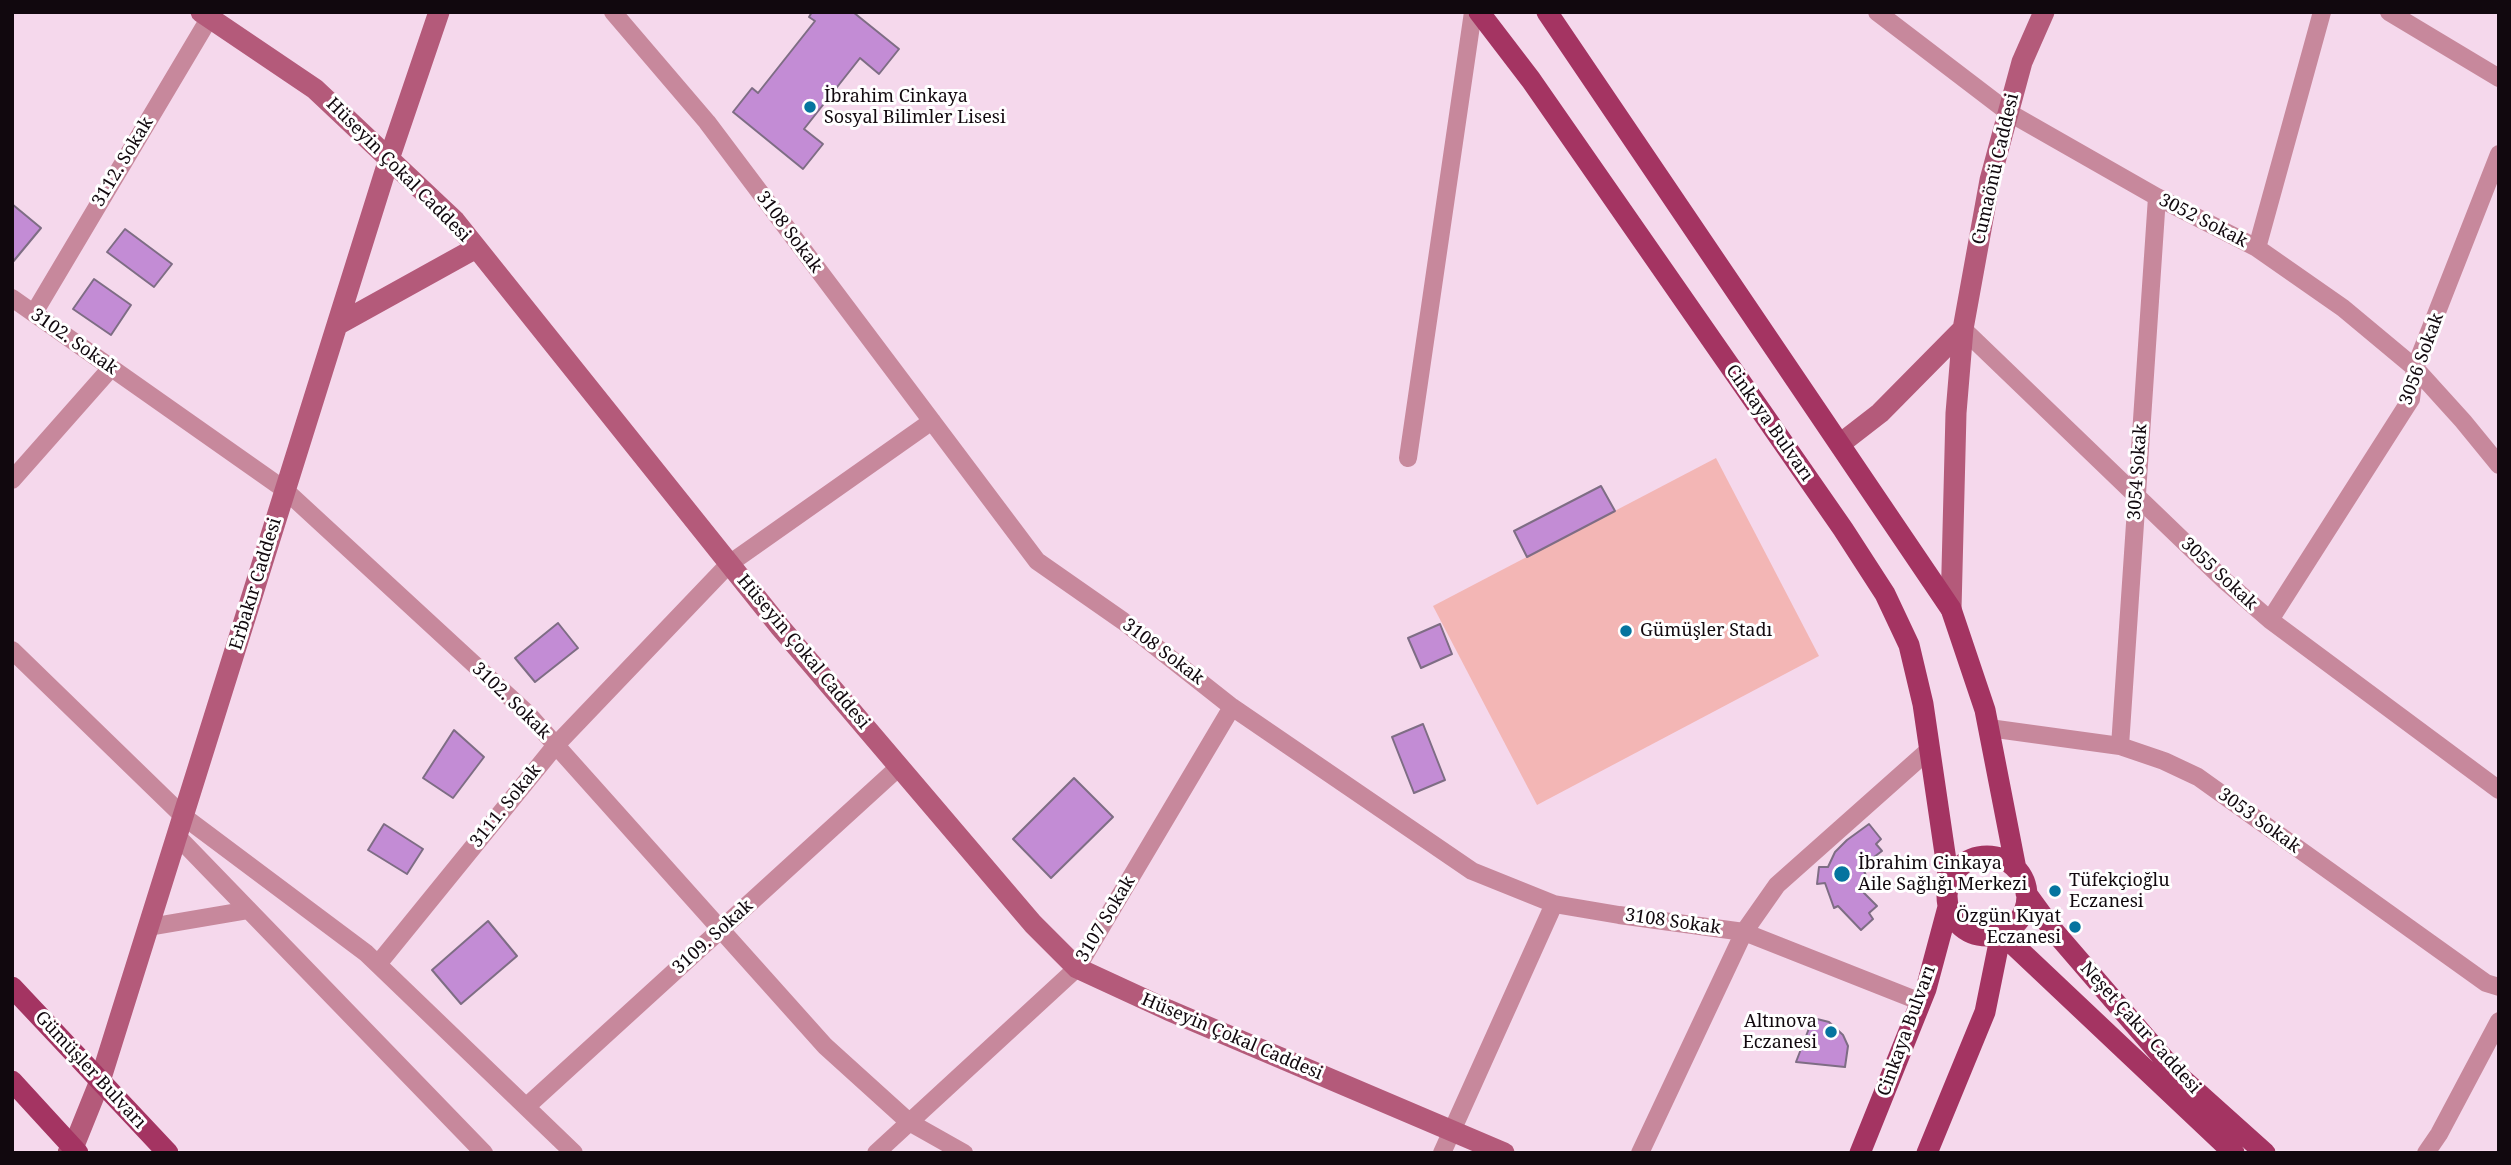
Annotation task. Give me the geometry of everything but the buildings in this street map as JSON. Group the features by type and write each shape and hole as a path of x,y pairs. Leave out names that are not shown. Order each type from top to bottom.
{"main road":[{"name":"Cinkaya Bulvarı","path":"1479,12 1531,80 1836,518 1885,594 1909,645 1923,704 1950,881"},
{"path":"1547,12 1951,609 1989,728 2016,869"},
{"path":"1979,856 2005,860 2016,869 2023,880 2026,893 2025,906 2012,926 1990,936 1969,932 1960,925 1948,907 1947,894 1956,870 1966,861 1979,856"},
{"name":"Neşet Çakır Caddesi","path":"2026,893 2053,930 2178,1075 2265,1153"},
{"name":"Cinkaya Bulvarı","path":"1860,1153 1921,1002 1948,907"},
{"path":"1927,1153 1985,1012 2001,933"},
{"name":"Neşet Çakır Caddesi","path":"2001,933 2234,1153"},
{"name":"Gümüşler Bulvarı","path":"12,987 168,1153"},
{"path":"12,1081 73,1151"}],"street":[{"name":"Erbakır Caddesi","path":"73,1151 100,1081 389,159 439,12"},
{"name":"3108 Sokak","path":"613,12 707,122 1037,561 1123,621 1232,707 1472,871 1554,904 1744,932 1921,1002"},
{"path":"1408,458 1473,12"},
{"name":"3052 Sokak","path":"1877,12 2008,112 2157,198 2256,248 2343,308 2415,368 2499,466"},
{"name":"Cumaönü Caddesi","path":"1951,609 1956,413 1963,329 1990,180 2022,62 2044,12"},
{"path":"2256,248 2322,12"},
{"path":"2391,13 2499,78"},
{"name":"Hüseyin Çokal Caddesi","path":"208,14 316,89 455,221 729,564 1033,925 1077,968 1168,1010 1504,1153"},
{"name":"3112. Sokak","path":"34,313 208,14"},
{"name":"3056 Sokak","path":"2270,620 2411,399 2415,368 2499,153"},
{"name":"3054 Sokak","path":"2120,746 2157,198"},
{"path":"337,326 476,248"},
{"name":"3102. Sokak","path":"12,298 285,490 527,713 825,1046 909,1122 964,1153"},
{"path":"1840,444 1880,413 1963,329"},
{"name":"3055 Sokak","path":"1963,329 2225,581 2270,620 2499,790"},
{"path":"12,480 111,368"},
{"name":"3111. Sokak","path":"378,964 556,745 729,564 932,421"},
{"path":"12,650 180,826 249,910 484,1153"},
{"name":"3107 Sokak","path":"876,1153 1077,968 1232,707"},
{"name":"3053 Sokak","path":"1989,728 2120,746 2164,761 2198,777 2486,983 2499,987"},
{"path":"1640,1153 1744,932 1777,885 1930,749"},
{"name":"3109. Sokak","path":"526,1107 899,767"},
{"path":"180,826 378,964 574,1153"},
{"path":"1442,1153 1554,904"},
{"path":"149,927 249,910"},
{"path":"2426,1153 2439,1134 2499,1021"}],"shaded area":[{"name":"Gümüşler Stadı","path":"1716,458 1819,656 1537,805 1433,606"}],"place":[{"name":"İbrahim Cinkaya Sosyal Bilimler Lisesi","path":"810,107"},
{"name":"Gümüşler Stadı","path":"1626,631"},
{"name":"İbrahim Cinkaya Aile Sağlığı Merkezi","path":"1842,874"},
{"name":"Tüfekçioğlu Eczanesi","path":"2055,891"},
{"name":"Özgün Kıyat Eczanesi","path":"2075,927"},
{"name":"Altınova Eczanesi","path":"1831,1032"}]}
